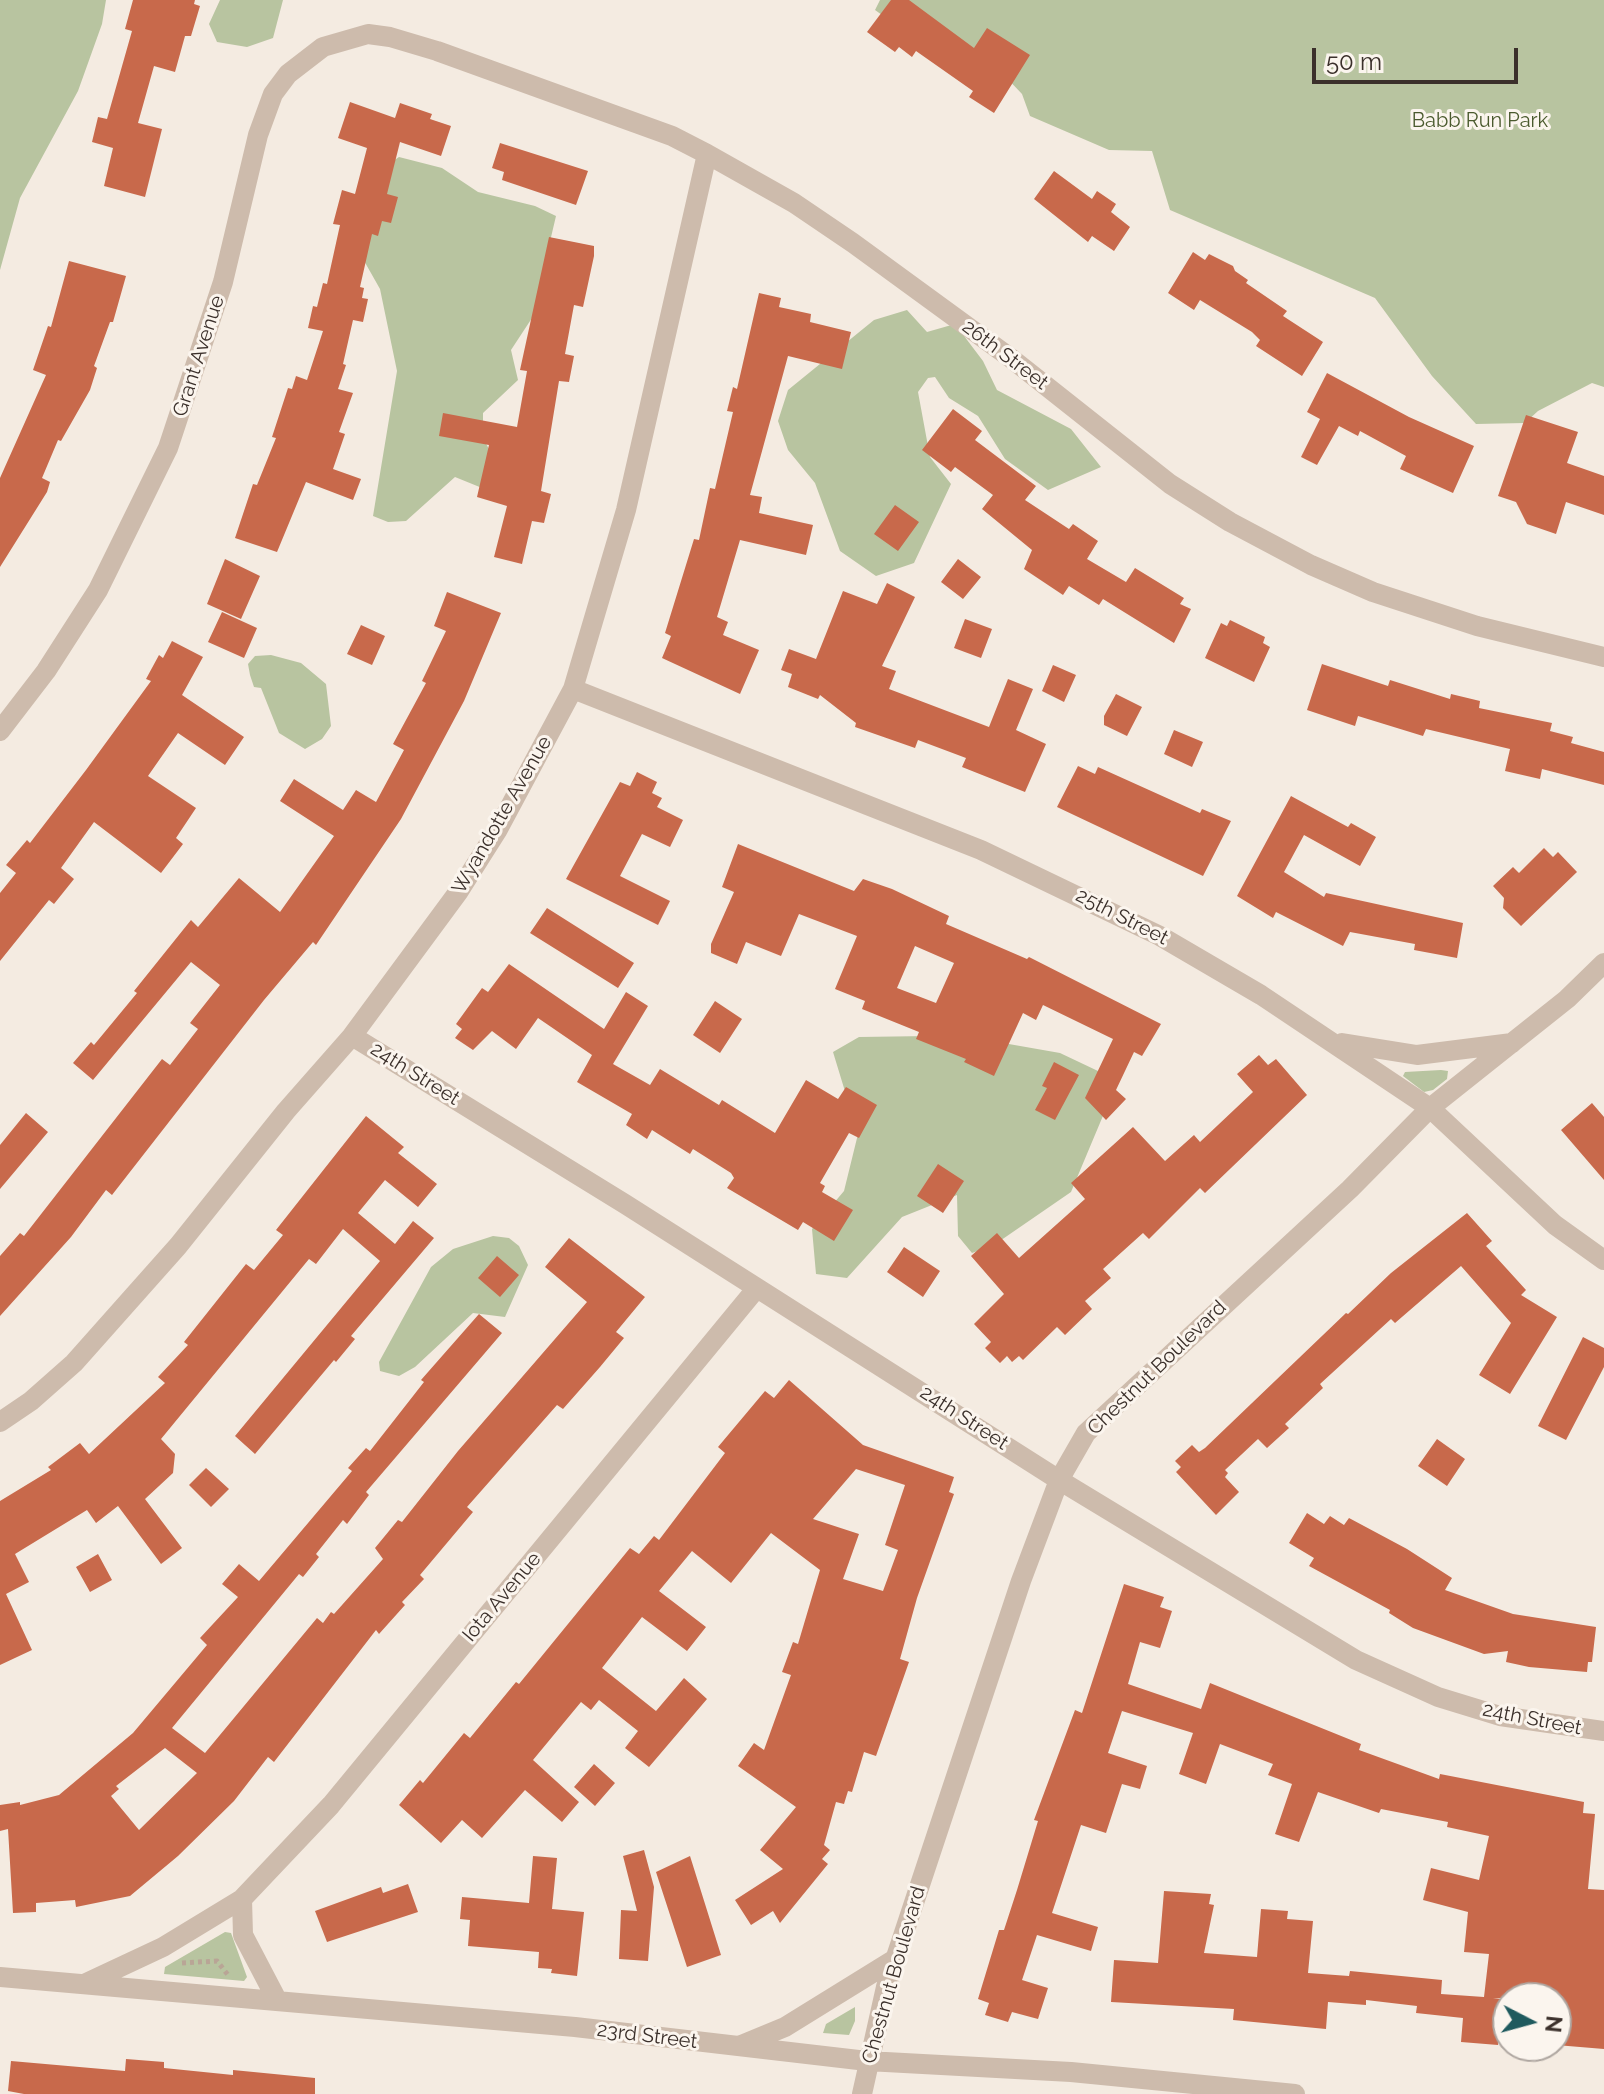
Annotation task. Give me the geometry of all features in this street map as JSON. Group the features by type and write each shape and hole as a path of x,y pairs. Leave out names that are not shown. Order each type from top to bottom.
{"street":[{"name":"Grant Avenue","path":"0,731 46,671 98,590 168,448 223,282 258,135 273,94 288,74 323,47 368,34 407,42"},
{"name":"26th Street","path":"407,42 664,133 794,203 1012,359 1170,484 1230,522 1311,565 1373,592 1477,626 1604,657"},
{"name":"Wyandotte Avenue","path":"0,1422 31,1401 87,1350 352,1036 459,891 497,831 573,689 626,510 707,154"},
{"name":"25th Street","path":"573,689 1038,875 1160,936 1261,995 1430,1108 1555,1225 1604,1260"},
{"name":"Chestnut Boulevard","path":"862,2094 867,2061 895,1959 1021,1581 1059,1480 1086,1433 1350,1189 1430,1108 1512,1043 1604,963"},
{"name":"24th Street","path":"352,1036 1059,1480 1288,1622 1376,1671 1500,1716 1604,1731"},
{"path":"1330,1041 1417,1055 1512,1043"},
{"name":"Iota Avenue","path":"84,1984 163,1947 242,1899 331,1805 756,1289"},
{"path":"242,1899 243,1935 277,2000"},
{"path":"739,2046 785,2027 895,1959"},
{"name":"23rd Street","path":"0,1977 277,2000 867,2061 1041,2070 1295,2094"}],"path":[{"path":"178,1959 190,1965 217,1961 230,1980"}],"green space":[{"path":"0,0 106,0 102,24 78,91 20,198 0,270"},
{"path":"220,0 283,0 273,38 247,47 217,42 209,24"},
{"name":"Babb Run Park","path":"880,0 1604,0 1604,387 1592,383 1538,411 1525,423 1476,424 1432,376 1375,298 1170,210 1152,151 1109,150 1030,116 1022,94 1002,73 920,42 875,10"},
{"path":"399,157 442,168 478,192 535,206 556,216 532,318 511,350 518,380 483,413 483,438 498,466 487,490 455,477 406,521 388,522 373,516 397,371 380,289 350,236 365,180"},
{"path":"907,310 927,332 955,324 983,361 997,390 1071,429 1101,467 1048,490 1005,459 978,416 949,398 935,377 928,378 918,392 930,457 951,484 914,563 876,576 840,551 815,483 788,450 778,421 788,390 874,320"},
{"path":"271,655 301,663 326,684 331,726 322,739 305,749 279,733 261,688 254,687 248,664 255,656"},
{"path":"929,1036 986,1040 1060,1053 1098,1071 1105,1111 1071,1192 994,1245 972,1253 958,1236 957,1195 902,1217 847,1278 816,1274 812,1229 844,1191 858,1134 833,1052 859,1037"},
{"path":"1448,1071 1447,1079 1433,1090 1424,1092 1403,1076 1405,1072"},
{"path":"493,1236 509,1238 519,1246 528,1265 505,1317 473,1313 415,1367 399,1376 380,1371 379,1362 431,1267 453,1249"},
{"path":"225,1932 231,1933 247,1977 244,1981 164,1974 165,1967"},
{"path":"855,2007 855,2021 849,2035 823,2033 826,2024"}],"building":[{"path":"133,0 195,0 194,4 200,6 191,36 185,36 175,72 154,66 138,123 162,129 145,197 104,186 113,148 92,142 98,117 107,119 132,31 125,29"},
{"path":"891,0 909,0 974,48 987,28 1030,55 994,113 969,97 973,91 916,51 912,57 899,47 895,52 867,32"},
{"path":"350,102 395,118 400,103 432,114 430,119 451,126 441,156 400,142 387,194 398,197 391,223 382,221 378,236 372,234 360,287 364,288 362,298 368,299 363,322 353,320 343,364 346,365 338,389 353,393 339,432 345,434 333,469 361,479 353,500 306,482 277,552 235,538 253,484 257,485 276,438 272,437 288,388 292,389 296,376 307,380 323,331 308,328 313,306 317,307 323,283 327,284 340,225 333,224 342,190 355,194 367,148 338,138"},
{"path":"500,143 588,171 576,205 502,180 504,172 492,168"},
{"path":"1054,171 1092,199 1097,191 1116,204 1111,212 1130,227 1114,251 1092,236 1088,242 1034,199"},
{"path":"549,237 594,246 594,256 583,307 574,305 565,354 574,356 569,382 559,381 541,491 551,494 544,523 532,521 522,564 494,557 507,506 477,497 489,445 439,436 443,413 517,427 527,371 520,370"},
{"path":"1193,252 1205,260 1209,254 1233,266 1248,280 1246,283 1287,311 1283,316 1323,342 1302,376 1256,346 1260,340 1252,332 1200,300 1194,310 1168,293"},
{"path":"69,261 126,276 113,322 110,322 94,366 97,368 90,390 61,441 58,440 42,478 50,482 47,492 0,567 0,478 46,375 33,370 48,326 51,327"},
{"path":"759,293 781,298 779,307 811,314 810,322 851,332 842,369 788,356 750,495 762,497 759,513 813,525 806,555 740,540 717,617 728,622 723,635 759,650 740,694 662,658 671,636 665,633 694,539 699,540 710,488 715,489 733,412 727,411 733,387 737,389"},
{"path":"1327,373 1409,417 1474,446 1453,493 1400,469 1406,456 1360,431 1358,436 1339,426 1317,465 1301,457 1320,419 1307,412"},
{"path":"953,409 982,431 975,440 1036,486 1025,500 1069,529 1073,524 1098,541 1087,559 1126,582 1135,568 1184,598 1180,604 1191,609 1174,643 1103,599 1099,605 1069,586 1063,595 1024,569 1032,550 982,509 993,495 955,467 951,472 922,450"},
{"path":"1526,415 1578,432 1567,463 1604,476 1604,515 1566,502 1556,534 1527,524 1516,502 1498,496"},
{"path":"895,505 919,522 898,551 874,534"},
{"path":"225,559 260,576 241,619 207,604"},
{"path":"958,559 981,577 963,599 941,582"},
{"path":"887,583 915,597 882,666 896,671 889,689 989,727 1008,679 1033,689 1016,730 1046,744 1025,792 962,767 966,758 918,740 915,748 855,727 856,723 820,695 818,699 788,687 792,674 781,670 789,649 816,659 843,591 877,604"},
{"path":"447,592 501,613 464,701 401,819 316,945 313,942 264,1000 112,1195 106,1190 71,1237 0,1316 0,1256 20,1233 24,1236 162,1059 170,1065 198,1029 190,1023 220,985 191,962 93,1080 73,1063 91,1042 94,1045 137,993 134,991 191,920 198,927 239,878 280,912 334,836 280,801 294,779 343,810 356,790 376,802 404,750 393,744 426,683 422,681 446,631 434,626"},
{"path":"222,612 257,628 244,658 208,642"},
{"path":"965,619 992,629 981,658 954,648"},
{"path":"1230,620 1265,637 1263,643 1270,647 1254,682 1205,658 1221,623 1227,626"},
{"path":"361,625 385,636 372,665 347,654"},
{"path":"172,641 203,657 182,695 244,737 225,765 178,733 148,776 196,808 176,838 183,844 161,873 94,822 61,868 74,879 54,904 49,900 0,961 0,893 16,873 6,865 27,840 30,843 86,770 151,681 146,679 159,655 163,658"},
{"path":"1322,664 1388,686 1390,680 1450,699 1451,694 1480,701 1479,708 1552,723 1550,731 1573,737 1571,743 1604,752 1604,785 1542,769 1540,779 1505,771 1510,749 1426,729 1423,736 1358,716 1355,726 1307,710"},
{"path":"1053,665 1076,675 1064,702 1042,691"},
{"path":"1116,694 1142,707 1127,736 1104,725 1104,716"},
{"path":"1174,730 1203,742 1192,767 1164,754"},
{"path":"1078,766 1095,774 1098,767 1200,813 1202,809 1231,821 1203,876 1057,807"},
{"path":"637,772 657,782 652,793 662,798 657,807 683,820 670,847 642,834 620,876 670,901 658,925 566,879 620,782 630,786"},
{"path":"1291,796 1348,827 1351,823 1376,837 1360,866 1304,835 1284,872 1324,897 1326,893 1463,923 1457,958 1414,950 1415,944 1350,932 1343,946 1276,912 1273,918 1237,896"},
{"path":"738,844 854,891 863,879 949,916 946,924 1027,959 1029,957 1161,1024 1142,1056 1134,1052 1116,1090 1126,1099 1106,1120 1085,1098 1113,1039 1043,1005 1036,1020 1023,1013 994,1076 964,1062 966,1059 916,1039 919,1032 862,1009 865,1001 835,989 857,936 799,914 781,956 746,942 737,964 711,953 711,944 734,892 722,887","holes":["915,946 954,963 936,1003 897,988"]},
{"path":"1544,848 1553,857 1558,852 1577,872 1521,926 1503,908 1504,898 1493,886 1513,867 1519,873"},
{"path":"547,908 634,963 618,988 530,933"},
{"path":"509,964 604,1029 626,992 648,1006 613,1064 650,1085 660,1069 719,1105 722,1100 775,1133 806,1080 838,1099 846,1087 877,1105 859,1138 849,1133 820,1183 825,1186 822,1192 853,1210 834,1241 803,1222 798,1230 727,1188 734,1178 731,1173 693,1149 690,1154 652,1130 647,1139 626,1125 632,1114 577,1082 592,1055 538,1018 516,1049 492,1031 473,1050 455,1038 462,1029 456,1024 482,988 488,992"},
{"path":"715,1001 742,1019 720,1053 693,1035"},
{"path":"1259,1055 1268,1065 1276,1059 1307,1095 1205,1193 1200,1188 1149,1239 1143,1233 1103,1269 1111,1278 1085,1301 1092,1309 1065,1335 1057,1327 1023,1360 1019,1356 1012,1362 1007,1356 1000,1363 985,1348 991,1342 974,1324 1004,1294 971,1256 997,1233 1019,1258 1085,1199 1071,1183 1133,1127 1165,1161 1194,1135 1200,1142 1253,1092 1237,1074"},
{"path":"1054,1062 1079,1075 1055,1120 1035,1110 1047,1088 1042,1086"},
{"path":"1592,1103 1604,1117 1604,1180 1561,1130"},
{"path":"26,1113 48,1132 0,1189 0,1145"},
{"path":"366,1116 404,1147 398,1153 437,1184 418,1207 385,1180 358,1213 395,1244 413,1221 434,1238 351,1336 355,1339 336,1362 334,1360 255,1454 235,1436 380,1261 343,1229 316,1264 309,1259 161,1439 175,1454 173,1473 145,1499 182,1548 161,1564 118,1506 96,1523 87,1510 15,1554 29,1582 6,1594 32,1650 0,1665 0,1501 51,1470 48,1467 80,1443 89,1454 165,1383 158,1377 188,1345 184,1342 246,1264 254,1270 283,1235 276,1230"},
{"path":"938,1164 964,1181 943,1213 917,1196"},
{"path":"1467,1213 1492,1241 1486,1246 1526,1290 1521,1295 1557,1317 1510,1394 1479,1375 1511,1323 1461,1266 1395,1323 1391,1319 1320,1384 1323,1388 1285,1424 1289,1428 1267,1448 1258,1439 1225,1470 1228,1473 1225,1477 1239,1492 1216,1515 1176,1472 1181,1467 1175,1461 1192,1445 1199,1452 1205,1448 1346,1313"},
{"path":"569,1238 645,1297 616,1332 624,1338 600,1367 563,1409 557,1405 467,1507 473,1512 420,1575 424,1579 402,1602 405,1605 379,1634 376,1630 274,1762 268,1757 234,1801 178,1856 130,1896 76,1907 75,1900 36,1903 36,1912 13,1913 8,1829 0,1831 0,1805 20,1802 20,1805 59,1795 133,1733 207,1645 200,1638 238,1597 222,1584 239,1564 259,1581 352,1471 348,1468 366,1448 370,1451 424,1382 421,1380 479,1314 502,1333 366,1492 369,1495 347,1524 343,1520 316,1554 319,1557 303,1577 299,1574 172,1728 205,1753 317,1618 323,1623 331,1612 334,1614 383,1559 375,1548 398,1520 402,1522 458,1451 587,1302 545,1267","holes":["165,1748 197,1773 139,1830 111,1796 119,1789 116,1786"]},
{"path":"904,1247 940,1271 923,1297 887,1272"},
{"path":"497,1256 519,1275 500,1297 478,1278"},
{"path":"1583,1337 1604,1348 1604,1367 1566,1440 1538,1426"},
{"path":"789,1380 863,1445 954,1477 949,1492 954,1494 917,1598 900,1659 909,1662 876,1756 864,1752 852,1792 848,1791 844,1804 836,1802 824,1845 830,1850 822,1859 828,1864 780,1923 773,1911 751,1925 735,1900 783,1869 760,1850 796,1807 738,1766 754,1743 764,1750 791,1675 782,1672 793,1642 798,1644 820,1570 771,1533 731,1583 692,1551 659,1591 706,1627 687,1651 642,1617 602,1668 656,1711 684,1678 707,1699 649,1767 625,1748 638,1731 599,1700 591,1710 581,1702 533,1760 579,1802 562,1822 525,1790 482,1838 462,1820 441,1843 399,1805 420,1780 423,1783 464,1733 470,1738 516,1682 519,1684 630,1548 639,1554 654,1536 659,1540 725,1453 718,1447 765,1391 774,1398","holes":["856,1469 905,1485 885,1545 898,1550 883,1591 843,1579 859,1534 813,1519"]},
{"path":"1437,1439 1465,1459 1447,1486 1418,1466"},
{"path":"206,1468 229,1489 211,1507 189,1485"},
{"path":"1307,1513 1324,1524 1330,1516 1344,1525 1349,1518 1407,1549 1452,1578 1445,1590 1513,1614 1596,1627 1592,1662 1588,1662 1587,1672 1506,1662 1508,1651 1484,1654 1413,1628 1389,1613 1390,1610 1309,1566 1314,1558 1289,1543"},
{"path":"98,1554 112,1580 90,1592 76,1567"},
{"path":"1124,1584 1164,1597 1160,1607 1172,1611 1160,1648 1140,1642 1128,1684 1201,1709 1210,1683 1361,1744 1359,1750 1439,1779 1440,1774 1584,1802 1583,1813 1595,1814 1588,1889 1604,1890 1604,2049 1572,2046 1572,1982 1492,1982 1492,2045 1461,2042 1463,2018 1416,2013 1417,2006 1366,2000 1366,2005 1328,2002 1326,2029 1233,2020 1234,2009 1111,2002 1114,1960 1158,1963 1164,1891 1211,1894 1209,1904 1214,1905 1204,1953 1257,1957 1261,1909 1288,1911 1287,1919 1313,1921 1308,1973 1349,1976 1350,1971 1442,1980 1441,1994 1484,1997 1489,1954 1464,1952 1468,1912 1423,1900 1431,1868 1479,1880 1489,1836 1447,1827 1448,1822 1381,1809 1379,1813 1318,1792 1299,1842 1275,1834 1292,1784 1268,1775 1273,1764 1220,1744 1206,1784 1179,1774 1193,1733 1122,1711 1108,1753 1147,1766 1140,1789 1122,1784 1106,1833 1081,1825 1052,1913 1098,1927 1091,1951 1037,1935 1022,1980 1048,1988 1038,2019 1012,2012 1008,2022 985,2015 989,2003 978,1999 999,1930 1004,1930 1017,1890 1038,1821 1034,1820 1075,1710 1082,1713"},
{"path":"594,1764 615,1783 595,1806 574,1787"},
{"path":"644,1850 654,1887 648,1961 619,1959 621,1910 637,1911 623,1856"},
{"path":"533,1856 557,1858 552,1909 584,1912 577,1976 538,1968 539,1952 468,1946 470,1920 460,1919 462,1897 529,1903"},
{"path":"690,1856 721,1955 687,1967 656,1872"},
{"path":"408,1884 418,1912 327,1942 315,1911 381,1887 383,1893"},
{"path":"126,2059 164,2062 164,2068 233,2075 233,2070 315,2078 315,2094 24,2094 8,2091 11,2061 125,2071"}]}
